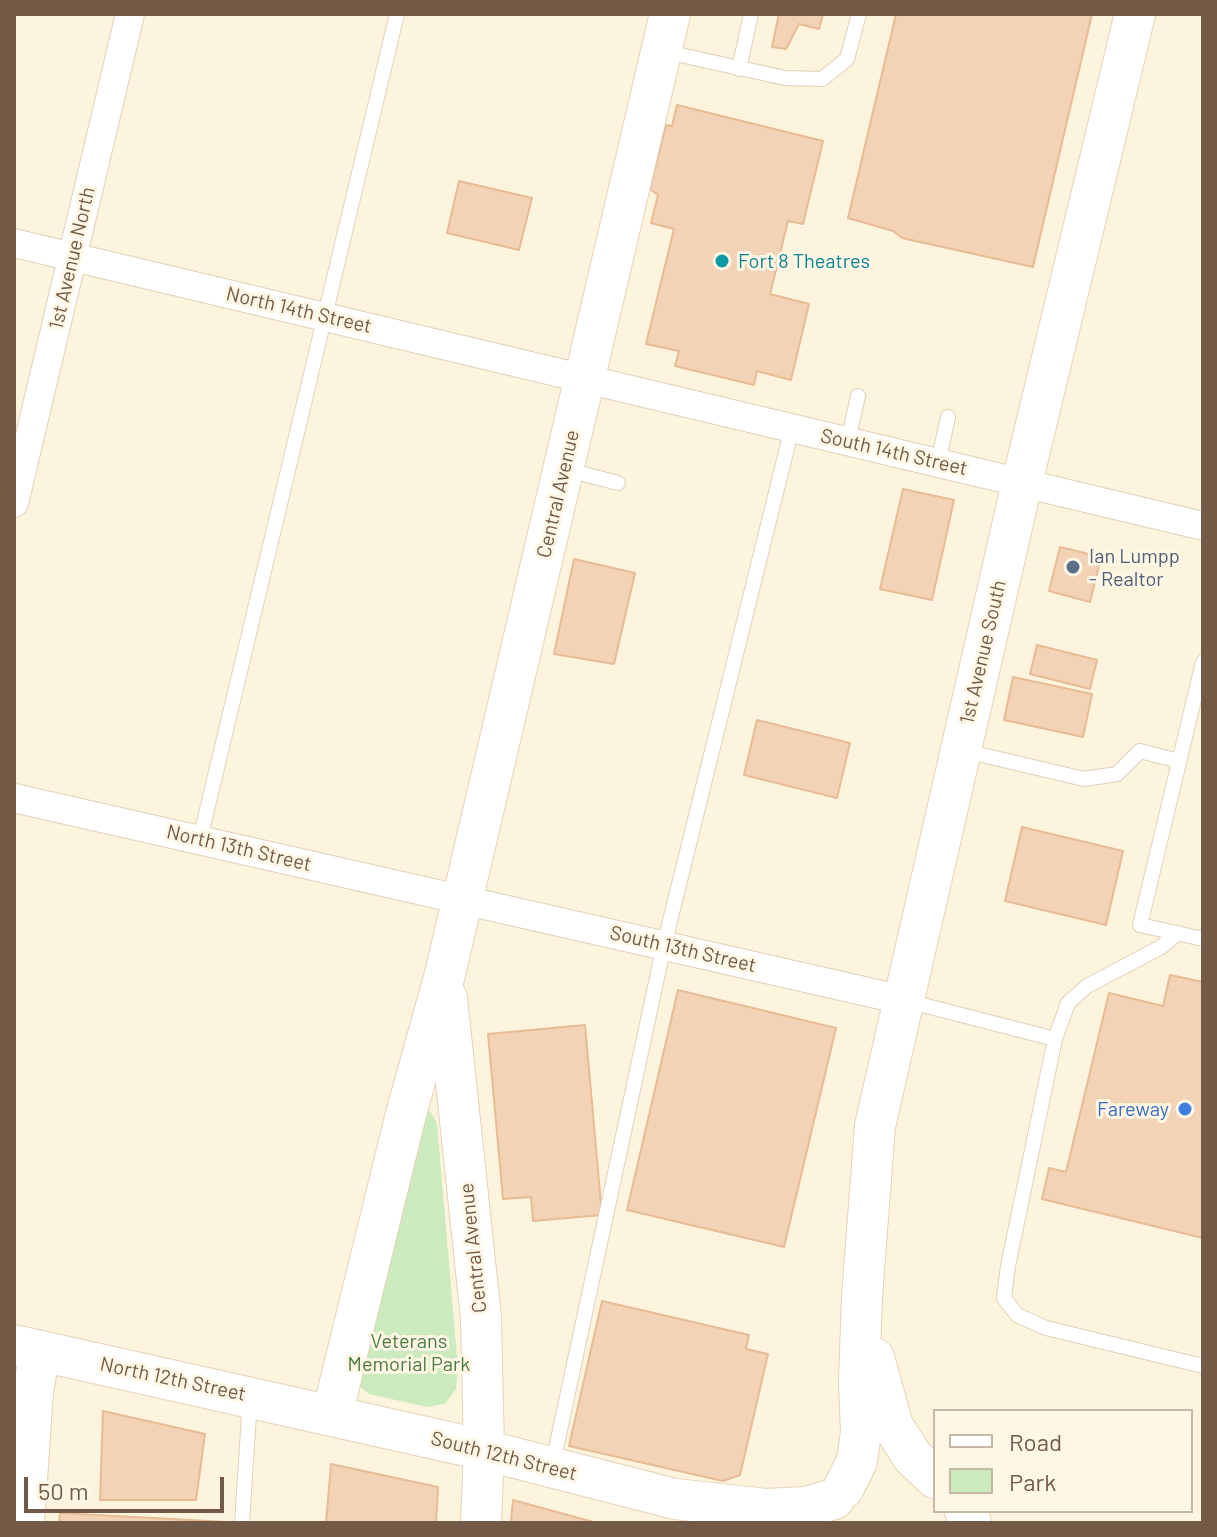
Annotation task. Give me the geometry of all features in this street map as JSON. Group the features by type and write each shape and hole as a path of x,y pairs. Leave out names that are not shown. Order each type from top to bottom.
{"main road":[{"name":"1st Avenue South","path":"833,1504 857,1461 861,1432 862,1296 875,1126 1022,483 1135,14"},
{"name":"Central Avenue","path":"332,1415 406,1114 445,974 666,32"},
{"name":"Central Avenue","path":"445,974 481,1318 484,1450 481,1523"},
{"name":"1st Avenue South","path":"862,1296 878,1380 893,1426 912,1456 933,1478"},
{"name":"North 12th Street","path":"27,1348 332,1415"},
{"path":"24,1523 33,1392 27,1348"},
{"name":"South 12th Street","path":"332,1415 675,1499 766,1509 833,1504 868,1476 888,1472 908,1472 933,1479"},
{"name":"South 12th Street","path":"675,1499 731,1523"}],"street":[{"name":"1st Avenue North","path":"14,503 130,14"},
{"name":"North 14th Street","path":"14,243 585,379"},
{"name":"South 14th Street","path":"585,379 1203,526"},
{"name":"North 13th Street","path":"14,798 463,898"},
{"name":"South 13th Street","path":"463,898 903,1000"}],"lane":[{"path":"200,839 397,14"},
{"path":"739,69 751,14"},
{"path":"666,32 739,69 785,78 822,79 847,59 859,14"},
{"path":"848,441 858,396"},
{"path":"938,463 948,417"},
{"path":"552,1467 664,945 792,428"},
{"path":"564,469 618,483"},
{"path":"1203,662 1140,925 1203,939"},
{"path":"961,750 1084,779 1117,774 1140,751 1179,761"},
{"path":"1178,933 1161,947 1087,986 1068,1003 1055,1039 1004,1298 1017,1315 1046,1328 1203,1366"},
{"path":"903,1000 1055,1039"},
{"path":"242,1523 251,1396"}],"green space":[{"name":"Veterans Memorial Park","path":"430,1111 437,1123 458,1368 456,1389 445,1404 427,1407 369,1394 359,1386 419,1113"}],"building":[{"path":"779,14 823,14 819,29 799,24 786,49 772,47"},
{"path":"896,14 1092,14 1033,267 902,238 893,231 848,218"},
{"name":"Fort 8 Theatres","path":"677,105 823,141 803,224 788,221 770,294 809,304 791,380 757,371 754,385 675,366 679,351 646,344 674,229 651,223 658,195 650,189 666,125 672,126"},
{"path":"459,181 532,198 519,250 447,233"},
{"path":"903,489 954,500 932,600 880,589"},
{"path":"1060,547 1101,557 1090,602 1049,591"},
{"path":"574,559 635,573 614,664 554,654"},
{"path":"1037,645 1097,660 1090,689 1030,674"},
{"path":"1013,677 1092,694 1083,737 1004,720"},
{"path":"757,720 850,743 837,798 744,775"},
{"path":"1022,827 1123,851 1106,925 1005,901"},
{"path":"1170,975 1203,982 1203,1238 1042,1199 1049,1168 1066,1172 1109,993 1163,1006"},
{"path":"678,990 836,1028 784,1247 627,1210"},
{"path":"585,1025 602,1215 533,1221 531,1197 503,1199 488,1034"},
{"path":"602,1301 749,1335 746,1349 768,1354 740,1475 723,1481 569,1446"},
{"path":"103,1411 205,1434 196,1500 100,1500"},
{"path":"331,1464 438,1487 436,1523 326,1523"},
{"path":"513,1500 597,1523 511,1523"},
{"path":"60,1513 227,1522 227,1523 59,1523"}],"place":[{"name":"Fort 8 Theatres","path":"722,261"},
{"name":"Ian Lumpp - Realtor","path":"1073,567"},
{"name":"Fareway","path":"1185,1109"}]}
